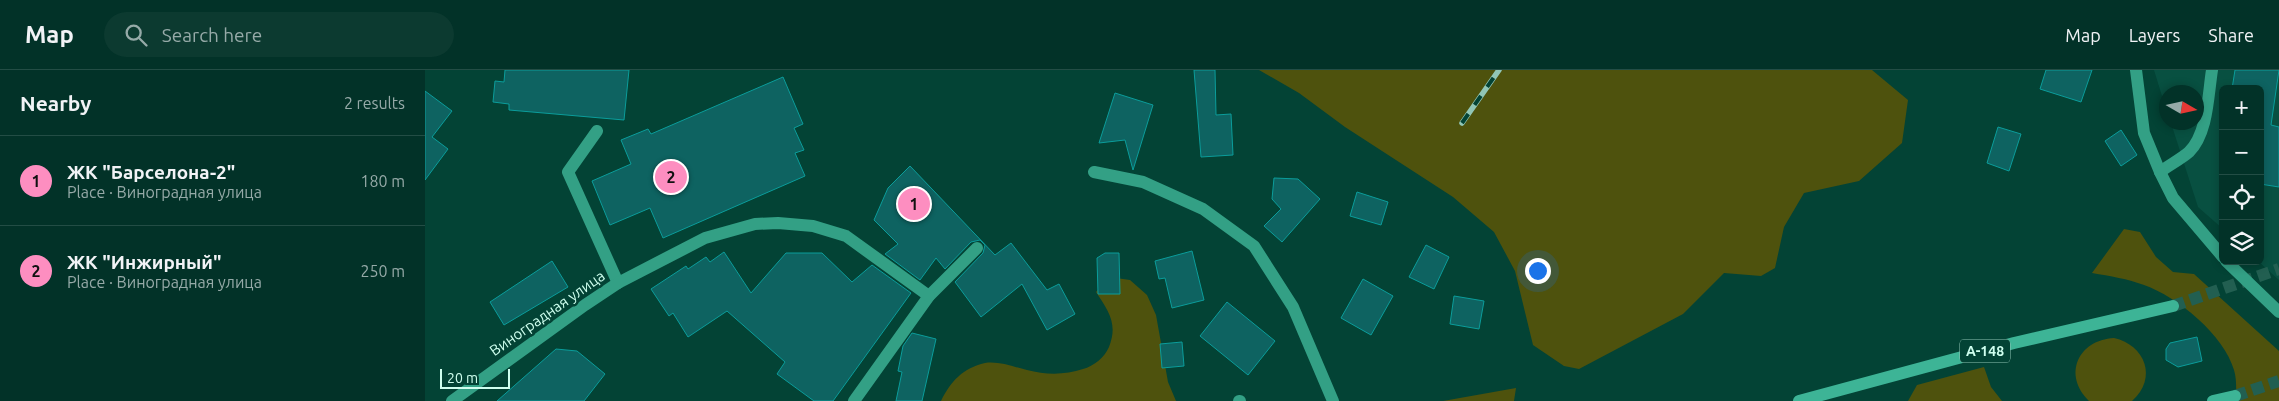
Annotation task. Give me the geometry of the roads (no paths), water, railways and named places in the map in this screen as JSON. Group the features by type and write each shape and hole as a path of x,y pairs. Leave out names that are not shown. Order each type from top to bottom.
{"main road":[{"name":"А-148","path":"1799,401 2013,343 2173,306"},
{"path":"2213,401 2235,396"}],"street":[{"path":"2136,70 2144,133 2160,172 2173,198 2219,252"},
{"path":"2160,172 2189,152 2197,140 2205,113 2212,70"},
{"path":"597,131 568,172 618,283"},
{"path":"1093,172 1143,182 1203,209 1254,246 1293,307 1333,401"},
{"name":"Виноградная улица","path":"453,401 618,283 705,238 755,224 778,223 813,226 846,236 929,296"},
{"path":"854,401 929,296 977,248"},
{"path":"2230,265 2279,312"}],"tunnel":[{"path":"2173,306 2279,269"},
{"path":"2235,396 2279,381"}],"railway":[{"path":"1462,123 1499,70"}],"place":[{"name":"ЖК \"Инжирный\"","path":"671,177"},
{"name":"ЖК \"Барселона-2\"","path":"914,204"}]}
